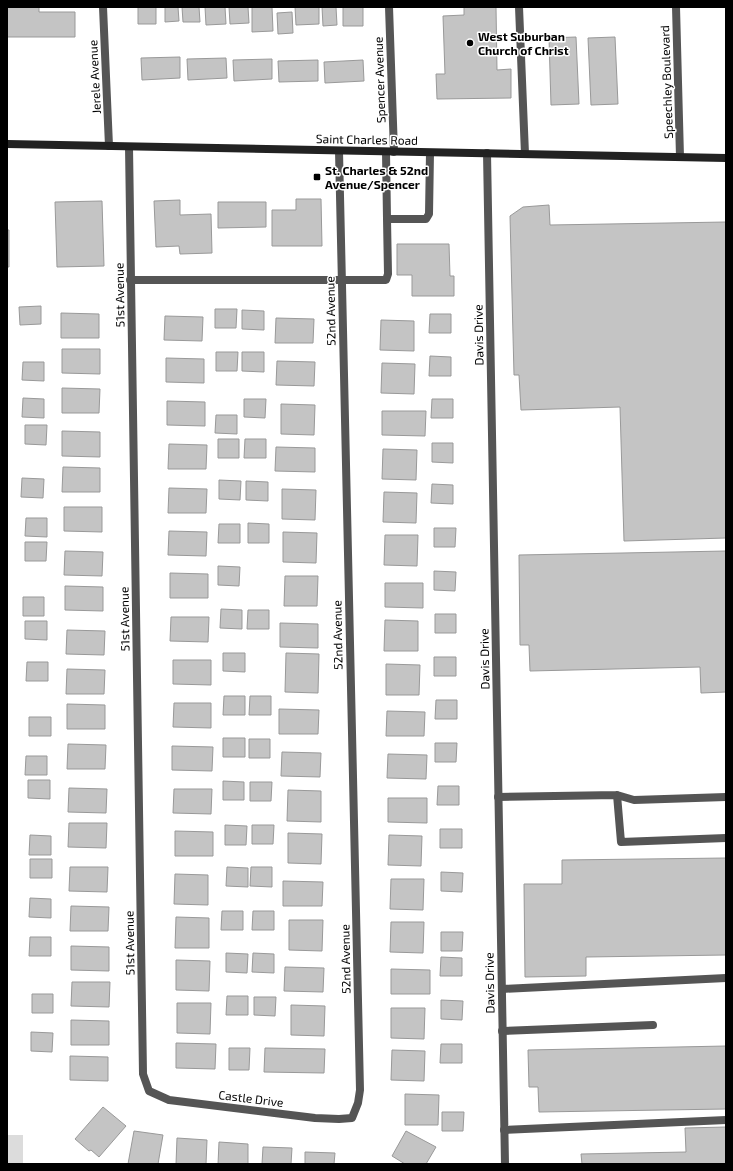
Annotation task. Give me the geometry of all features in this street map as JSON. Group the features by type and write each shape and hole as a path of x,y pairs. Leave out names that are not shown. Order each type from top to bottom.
{"main road":[{"name":"Saint Charles Road","path":"7,144 726,158"}],"street":[{"name":"Jerele Avenue","path":"103,7 109,146"},
{"name":"Spencer Avenue","path":"341,280 386,280 388,274 386,219 390,152 389,7"},
{"path":"519,7 525,154"},
{"name":"Speechley Boulevard","path":"676,7 680,157"},
{"name":"51st Avenue","path":"128,146 143,1074 149,1091"},
{"name":"52nd Avenue","path":"339,151 360,1090 358,1103 352,1118"},
{"path":"386,219 426,219 429,214 430,152"},
{"name":"Davis Drive","path":"487,153 505,1164"},
{"path":"130,280 341,280"},
{"path":"498,798 617,795 634,800 726,797"},
{"path":"617,795 621,842 726,838"},
{"path":"502,989 726,978"},
{"path":"502,1031 653,1025"},
{"name":"Castle Drive","path":"149,1091 169,1100 315,1118 352,1118"},
{"path":"504,1130 726,1120"}],"shaded area":[{"path":"7,1135 23,1135 23,1164 7,1164"}],"building":[{"path":"7,7 39,7 39,12 75,12 75,37 7,37"},
{"path":"138,7 156,7 156,24 138,24"},
{"path":"165,7 178,7 179,21 165,22"},
{"path":"182,7 199,7 200,22 183,22"},
{"path":"205,7 225,7 226,24 206,25"},
{"path":"229,7 248,7 249,23 230,24"},
{"path":"252,7 272,7 273,31 252,32"},
{"path":"295,7 319,7 319,24 296,25"},
{"path":"322,7 336,7 337,25 323,26"},
{"path":"343,7 363,7 363,26 343,26"},
{"name":"West Suburban Church of Christ","path":"464,7 496,7 497,70 511,69 511,98 437,99 436,74 445,74 443,16 464,15"},
{"path":"292,12 293,33 278,34 277,13"},
{"path":"576,37 579,104 551,105 549,38"},
{"path":"615,37 618,104 591,105 588,38"},
{"path":"180,57 180,78 142,80 141,58"},
{"path":"226,58 227,78 188,80 187,59"},
{"path":"272,59 272,79 234,81 233,60"},
{"path":"318,60 318,81 279,82 278,61"},
{"path":"363,60 364,81 325,83 324,62"},
{"path":"296,199 321,199 322,246 272,246 272,210 296,210"},
{"path":"180,200 180,215 211,214 212,253 180,254 179,246 156,247 154,201"},
{"path":"102,201 104,266 57,267 55,202"},
{"path":"218,202 266,202 266,227 218,228"},
{"path":"549,205 550,225 726,222 726,538 624,541 620,407 521,410 519,375 514,375 510,216 523,207"},
{"path":"7,230 9,230 9,267 7,267"},
{"path":"397,244 449,244 450,276 454,276 454,296 412,296 412,275 397,275"},
{"path":"41,306 41,324 20,325 19,307"},
{"path":"215,309 237,309 236,328 215,328"},
{"path":"242,310 264,311 264,330 242,329"},
{"path":"61,313 99,314 99,338 61,338"},
{"path":"430,314 451,314 451,333 429,333"},
{"path":"165,316 203,317 202,341 164,340"},
{"path":"276,318 314,319 313,343 275,343"},
{"path":"381,320 414,321 414,351 380,350"},
{"path":"62,349 100,349 100,374 62,373"},
{"path":"216,352 238,352 237,371 216,371"},
{"path":"242,352 264,352 264,372 242,371"},
{"path":"430,356 451,357 451,376 429,376"},
{"path":"166,358 204,359 204,383 166,382"},
{"path":"277,361 315,362 314,386 276,385"},
{"path":"23,362 44,362 44,381 22,380"},
{"path":"382,363 415,364 414,394 381,393"},
{"path":"62,388 100,389 99,413 62,413"},
{"path":"23,398 44,399 44,418 22,417"},
{"path":"244,399 266,399 265,418 244,417"},
{"path":"432,399 453,399 453,418 431,418"},
{"path":"167,401 205,402 205,426 167,425"},
{"path":"281,404 315,405 314,435 281,434"},
{"path":"382,411 426,411 425,436 382,435"},
{"path":"216,415 237,415 237,434 215,433"},
{"path":"25,425 47,425 46,445 25,444"},
{"path":"62,431 100,432 100,457 62,456"},
{"path":"218,439 239,439 239,458 218,458"},
{"path":"245,439 266,439 266,458 244,458"},
{"path":"432,443 453,443 453,463 432,462"},
{"path":"169,444 207,445 206,469 168,469"},
{"path":"276,447 315,448 315,472 275,471"},
{"path":"383,449 417,450 416,480 382,479"},
{"path":"63,467 100,468 100,492 62,492"},
{"path":"22,478 44,479 43,498 21,497"},
{"path":"219,480 241,481 240,500 219,499"},
{"path":"246,481 268,482 268,501 246,500"},
{"path":"432,484 453,485 453,504 431,503"},
{"path":"169,488 207,489 206,513 168,513"},
{"path":"282,489 316,490 315,520 282,519"},
{"path":"384,492 417,493 416,523 383,522"},
{"path":"64,507 102,507 102,532 64,531"},
{"path":"26,518 47,518 47,537 25,536"},
{"path":"248,523 269,524 269,543 248,543"},
{"path":"219,524 240,524 240,543 218,543"},
{"path":"434,528 456,528 455,547 434,547"},
{"path":"169,531 207,532 206,556 168,555"},
{"path":"283,532 317,533 316,563 283,562"},
{"path":"385,535 418,535 417,566 384,565"},
{"path":"25,542 47,542 46,561 25,561"},
{"path":"65,551 103,552 102,576 64,575"},
{"path":"726,551 726,692 701,693 700,667 530,671 529,645 520,645 519,555"},
{"path":"218,566 240,567 239,586 218,585"},
{"path":"434,571 456,572 455,591 434,590"},
{"path":"170,573 208,574 208,598 170,598"},
{"path":"285,576 318,576 317,606 284,606"},
{"path":"385,583 423,583 423,608 385,607"},
{"path":"65,586 103,587 103,611 65,610"},
{"path":"23,597 44,597 44,616 23,616"},
{"path":"221,609 242,610 242,629 220,628"},
{"path":"248,610 269,610 269,629 247,629"},
{"path":"435,614 456,614 456,633 435,633"},
{"path":"171,617 209,617 208,642 170,641"},
{"path":"385,620 418,621 418,651 384,651"},
{"path":"25,621 47,621 47,640 25,639"},
{"path":"280,623 318,624 318,648 280,647"},
{"path":"67,630 105,631 104,655 66,654"},
{"path":"223,653 245,653 245,672 223,671"},
{"path":"286,653 319,654 318,693 285,692"},
{"path":"434,657 456,657 456,676 434,676"},
{"path":"173,660 211,660 211,685 173,684"},
{"path":"27,662 48,662 48,681 26,681"},
{"path":"386,664 420,665 419,695 386,695"},
{"path":"67,669 105,670 104,694 66,694"},
{"path":"224,696 245,696 245,715 223,715"},
{"path":"250,696 271,696 271,715 249,715"},
{"path":"436,700 457,700 457,719 435,719"},
{"path":"174,703 211,703 211,728 173,727"},
{"path":"67,704 105,705 105,729 67,729"},
{"path":"279,709 319,710 318,734 279,734"},
{"path":"387,711 425,712 424,736 386,736"},
{"path":"29,717 51,717 51,736 29,736"},
{"path":"223,738 245,738 245,757 223,757"},
{"path":"249,739 270,739 270,758 249,758"},
{"path":"435,743 457,743 456,762 435,762"},
{"path":"68,744 106,745 105,769 67,769"},
{"path":"172,746 213,747 212,771 172,770"},
{"path":"282,752 321,753 320,777 281,776"},
{"path":"388,754 427,755 426,779 387,778"},
{"path":"26,756 47,756 47,775 25,775"},
{"path":"28,780 50,780 50,799 28,798"},
{"path":"223,781 244,782 244,800 223,800"},
{"path":"250,782 272,782 271,801 250,801"},
{"path":"438,786 459,786 459,805 437,805"},
{"path":"69,788 107,789 106,813 68,812"},
{"path":"174,789 212,789 211,814 173,813"},
{"path":"288,790 321,791 321,822 287,821"},
{"path":"388,798 427,798 427,823 388,822"},
{"path":"69,823 107,823 106,848 68,847"},
{"path":"225,825 247,826 246,845 225,845"},
{"path":"252,825 274,825 273,844 252,844"},
{"path":"440,829 462,829 462,848 440,848"},
{"path":"175,831 213,832 213,856 175,856"},
{"path":"288,833 322,834 321,864 288,863"},
{"path":"30,835 51,836 51,855 29,855"},
{"path":"389,835 422,836 421,866 388,865"},
{"path":"726,858 726,955 586,957 586,976 525,977 524,884 562,884 562,860"},
{"path":"30,859 52,859 52,878 30,878"},
{"path":"70,867 108,867 107,892 69,891"},
{"path":"227,867 248,868 248,887 226,886"},
{"path":"251,867 272,867 272,887 250,886"},
{"path":"441,872 463,873 462,892 441,891"},
{"path":"175,874 208,875 208,905 174,904"},
{"path":"391,879 424,879 423,910 390,909"},
{"path":"283,881 323,882 322,906 283,906"},
{"path":"30,898 51,899 51,918 29,917"},
{"path":"71,906 109,907 108,931 70,931"},
{"path":"222,911 243,911 243,930 221,930"},
{"path":"253,911 274,911 274,930 252,930"},
{"path":"176,917 209,918 209,948 175,948"},
{"path":"289,920 323,920 322,951 289,950"},
{"path":"391,922 424,922 423,953 390,952"},
{"path":"441,932 463,932 462,951 441,951"},
{"path":"30,937 51,937 51,956 29,956"},
{"path":"71,946 109,947 109,971 71,970"},
{"path":"226,953 248,954 247,973 226,972"},
{"path":"253,953 274,954 274,973 252,972"},
{"path":"441,957 462,958 462,976 440,976"},
{"path":"176,960 210,961 209,991 176,990"},
{"path":"285,967 324,968 323,992 284,991"},
{"path":"391,969 430,970 430,994 391,994"},
{"path":"72,982 110,982 109,1007 71,1006"},
{"path":"32,994 53,994 53,1013 32,1013"},
{"path":"227,996 248,996 248,1015 226,1015"},
{"path":"254,997 276,997 275,1016 254,1015"},
{"path":"441,1000 463,1001 462,1020 441,1019"},
{"path":"177,1003 211,1003 210,1034 177,1033"},
{"path":"291,1005 325,1006 324,1036 291,1035"},
{"path":"391,1008 425,1008 424,1039 391,1038"},
{"path":"71,1020 109,1021 109,1045 71,1045"},
{"path":"31,1032 53,1033 52,1052 31,1051"},
{"path":"176,1043 216,1044 215,1069 176,1068"},
{"path":"441,1044 462,1044 462,1063 440,1063"},
{"path":"726,1046 726,1109 539,1112 538,1087 529,1087 528,1050"},
{"path":"229,1048 250,1048 249,1070 229,1070"},
{"path":"265,1048 325,1049 324,1073 264,1072"},
{"path":"392,1050 425,1051 424,1081 391,1080"},
{"path":"70,1056 108,1057 108,1081 70,1080"},
{"path":"405,1094 439,1095 438,1125 405,1125"},
{"path":"103,1107 126,1126 99,1157 75,1139"},
{"path":"442,1112 464,1112 463,1131 442,1131"},
{"path":"726,1127 726,1164 582,1164 581,1154 686,1152 685,1128"},
{"path":"134,1131 163,1135 158,1164 128,1164"},
{"path":"406,1131 436,1147 426,1164 405,1164 392,1156"},
{"path":"177,1138 207,1140 206,1164 176,1164"},
{"path":"219,1142 248,1144 248,1164 218,1164"},
{"path":"263,1147 292,1148 291,1164 262,1164"},
{"path":"305,1152 335,1153 334,1164 305,1164"}],"place":[{"name":"West Suburban Church of Christ","path":"470,43"},
{"name":"St. Charles & 52nd Avenue/Spencer","path":"317,177"}]}
